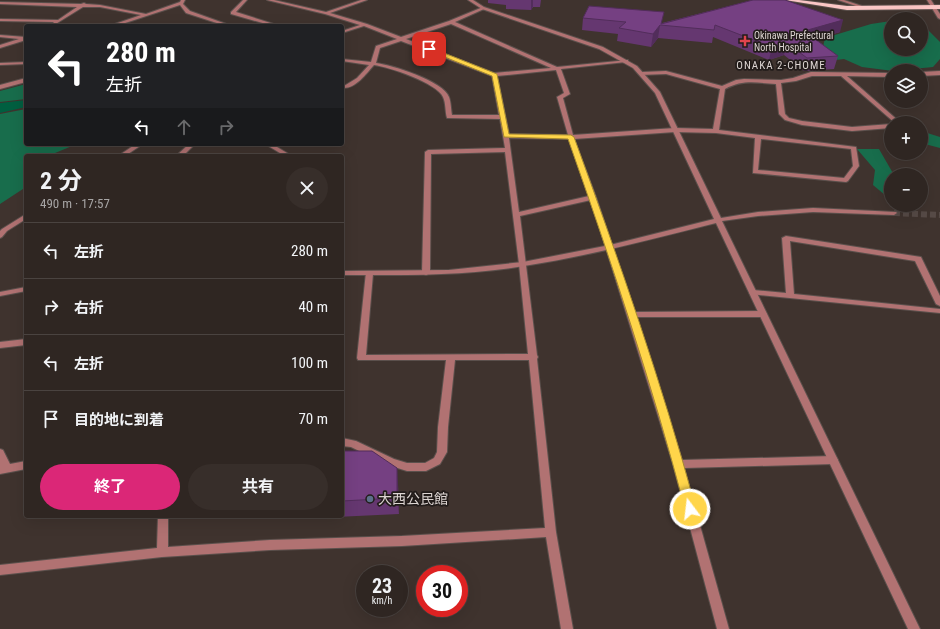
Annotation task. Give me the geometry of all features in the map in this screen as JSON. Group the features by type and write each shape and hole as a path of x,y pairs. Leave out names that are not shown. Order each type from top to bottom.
{"main road":[{"path":"788,0 830,7 940,7"}],"street":[{"path":"55,24 90,0"},
{"path":"245,0 233,13 271,24"},
{"path":"269,0 326,13 364,25 494,75 626,61"},
{"path":"326,13 365,0"},
{"path":"470,0 483,8 601,48 626,61 642,74 657,92 914,629"},
{"path":"840,0 866,8"},
{"path":"929,0 940,18"},
{"path":"117,24 182,1 181,4 188,12 224,24"},
{"path":"0,3 100,6 146,15"},
{"path":"346,87 359,79 373,63 378,47 451,22 483,8"},
{"path":"0,20 59,22"},
{"path":"451,22 558,69 567,94 560,97 571,137 610,247 678,464 722,629"},
{"path":"344,31 364,25"},
{"path":"0,36 24,38"},
{"path":"0,47 24,39"},
{"path":"344,60 373,63 403,71 436,86 446,96 449,117 503,117"},
{"path":"0,64 24,63"},
{"path":"642,74 666,72 723,88 740,80 778,82 799,79 811,74 884,75"},
{"path":"928,74 940,73"},
{"path":"842,74 890,116"},
{"path":"494,75 508,150 534,357 551,532 567,629"},
{"path":"0,87 24,81"},
{"path":"778,82 782,114 787,119 802,123 852,129 884,127"},
{"path":"716,131 723,88"},
{"path":"506,136 571,137 675,130 716,131 854,148 856,166 846,180 755,172 758,137"},
{"path":"124,154 137,146"},
{"path":"181,154 190,146"},
{"path":"272,146 286,154"},
{"path":"426,273 428,152 508,150"},
{"path":"516,215 593,197"},
{"path":"344,273 449,272 523,264 610,247 718,220 758,214 806,210 884,212"},
{"path":"0,236 4,230 24,217"},
{"path":"790,295 786,238 918,259 940,304"},
{"path":"369,274 361,358 534,357"},
{"path":"0,294 24,289"},
{"path":"753,292 940,311"},
{"path":"632,315 763,314"},
{"path":"0,345 24,342"},
{"path":"344,442 354,444 391,462 407,467 426,467 437,461 442,452 443,427 451,357"},
{"path":"0,453 4,469 24,465"},
{"path":"678,464 833,460"},
{"path":"162,552 163,518"},
{"path":"0,570 162,552 270,545 402,541 551,532"}],"green space":[{"path":"884,22 884,56 928,56 928,30 940,42 940,59 933,67 928,68 928,64 884,64 884,70 862,67 844,59 828,61 821,56 825,38 871,24"},
{"path":"24,85 24,99 0,102 0,91"},
{"path":"24,100 24,107 0,113 0,103"},
{"path":"24,109 24,146 72,146 54,154 24,154 24,188 0,204 0,114"},
{"path":"928,133 940,137 940,148 928,145"},
{"path":"857,149 879,149 890,168 884,168 884,194 873,185 875,170"}],"building":[{"path":"753,0 785,0 843,20 804,31 838,56 807,58 787,43 772,47 715,25 714,30 660,25 653,34 619,28 626,22 583,18 589,6 664,12 661,24"},
{"name":"大西公民館","path":"344,451 372,451 397,468 397,498 344,501"}],"tunnel":[{"path":"894,213 940,215"}],"place":[{"name":"Okinawa Prefectural North Hospital","path":"745,41"},
{"name":"大西公民館","path":"370,499"}],"district":[{"name":"ONAKA 2-CHOME","path":"781,65"}],"route":[{"path":"429,49 494,75 506,136 571,137 610,247 678,464 690,509"}]}
